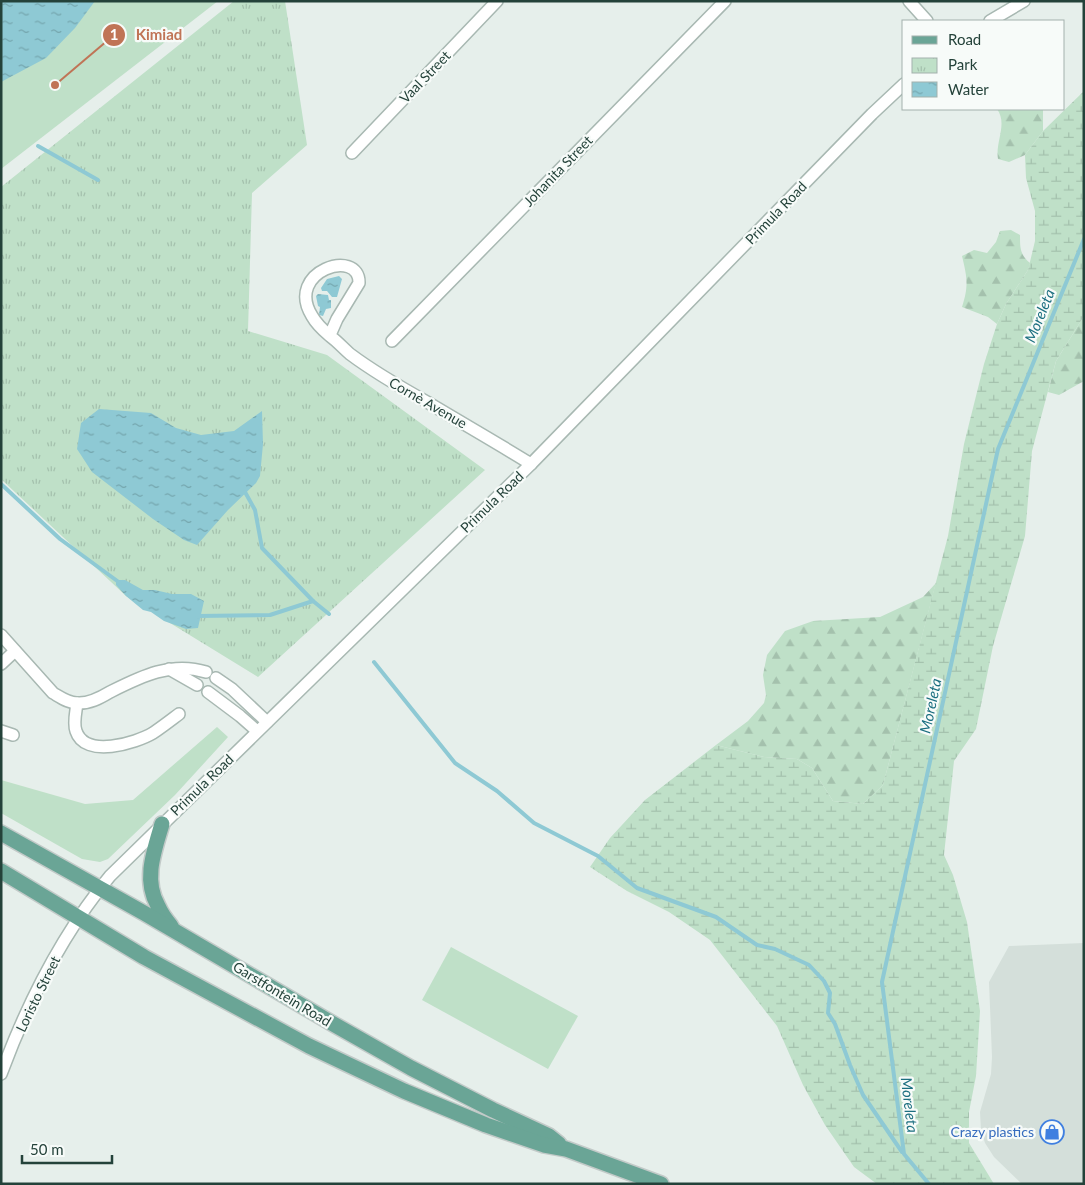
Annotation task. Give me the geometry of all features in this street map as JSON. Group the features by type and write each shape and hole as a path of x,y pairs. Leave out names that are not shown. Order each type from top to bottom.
{"main road":[{"path":"162,824 152,856 150,876 152,891 157,905 174,930"},
{"name":"Garstfontein Road","path":"1,832 174,930 410,1068 549,1136 566,1149"},
{"name":"Garstfontein Road","path":"1,872 144,957 309,1046 486,1125 544,1145 566,1149 661,1184"}],"street":[{"name":"Vaal Street","path":"352,153 497,1"},
{"name":"Johanita Street","path":"392,341 725,1"},
{"path":"909,1 927,20"},
{"path":"992,20 1024,1"},
{"name":"Primula Road","path":"78,917 100,888 129,856 532,464 865,121 902,86"},
{"name":"Cornè Avenue","path":"330,335 358,283 359,277 351,267 338,266 316,273 306,296 315,322 347,352 376,373 532,464"},
{"path":"1,635 53,693 61,698 77,703 96,700 146,674 186,667 206,672"},
{"path":"1,664 15,651"},
{"path":"169,669 197,685"},
{"path":"216,678 232,689 267,722"},
{"path":"208,692 240,716 257,732"},
{"path":"77,703 75,730 84,742 102,747 122,745 137,740 154,732 179,714"},
{"name":"Loristo Street","path":"1,1074 33,1000 78,917"}],"shaded area":[{"path":"1084,943 1084,1184 1022,1184 994,1157 985,1143 981,1130 980,1112 991,1074 992,1057 989,982 1009,946"}],"green space":[{"path":"1,1 218,1 1,169"},
{"path":"234,1 285,1 307,145 252,193 248,331 327,355 485,470 258,677 126,596 1,479 1,187"},
{"path":"1084,91 1084,316 1056,361 1032,451 1025,536 993,646 976,729 954,761 944,855 953,875 967,922 980,1011 976,1076 969,1112 969,1143 994,1184 877,1184 854,1167 825,1125 803,1085 777,1026 710,940 669,912 627,891 590,867 610,838 645,800 716,745 764,757 797,759 812,768 833,801 863,804 883,785 948,536 964,444 984,364 997,324 1006,304 1028,270 1035,241 1035,211 1026,178 1025,155 1043,131"},
{"path":"998,110 1043,110 1043,131 1025,155 1009,162 998,159 1001,127"},
{"path":"1011,230 1020,235 1021,251 1030,263 1028,270 1006,304 997,324 988,317 962,307 966,293 966,282 962,256 974,250 987,253 996,242 1000,231"},
{"path":"1084,316 1084,381 1059,395 1048,392 1056,361"},
{"path":"936,583 883,785 863,804 833,801 812,768 797,759 764,757 716,745 748,721 764,703 766,695 763,675 767,655 785,631 813,621 880,617 923,597"},
{"path":"217,727 228,737 175,795 108,859 100,862 82,859 1,813 1,780 85,804 133,800"},
{"path":"451,947 578,1016 548,1069 422,1000"}],"water":[{"path":"1,1 95,1 75,28 46,58 1,82"},
{"path":"339,276 342,279 337,297 332,297 327,291 322,291 321,288 327,279"},
{"path":"318,294 328,295 329,300 331,300 331,308 326,309 323,316 319,315 320,307 318,306 316,296"},
{"path":"99,409 151,413 176,428 201,435 234,431 262,411 263,444 260,476 256,483 228,510 197,545 184,540 153,519 92,472 77,449 81,423"},
{"path":"116,580 125,580 143,590 155,590 172,594 191,594 204,601 198,628 186,629 164,621 151,612 143,610 116,585"}],"waterway":[{"path":"38,146 98,180"},
{"name":"Moreleta","path":"929,1184 904,1154 882,982 998,449 1084,239"},
{"path":"1,484 60,539 120,583"},
{"path":"245,492 255,510 262,548 313,601"},
{"path":"197,616 270,615 313,601 329,614"},
{"path":"374,662 455,763 497,791 534,823 598,856 637,888 716,917 757,945 775,949 809,965 824,981 830,993 828,1013 835,1024 863,1095 902,1152"}],"place":[{"name":"Kimiad","path":"55,85"},
{"name":"Crazy plastics","path":"1052,1132"}]}
